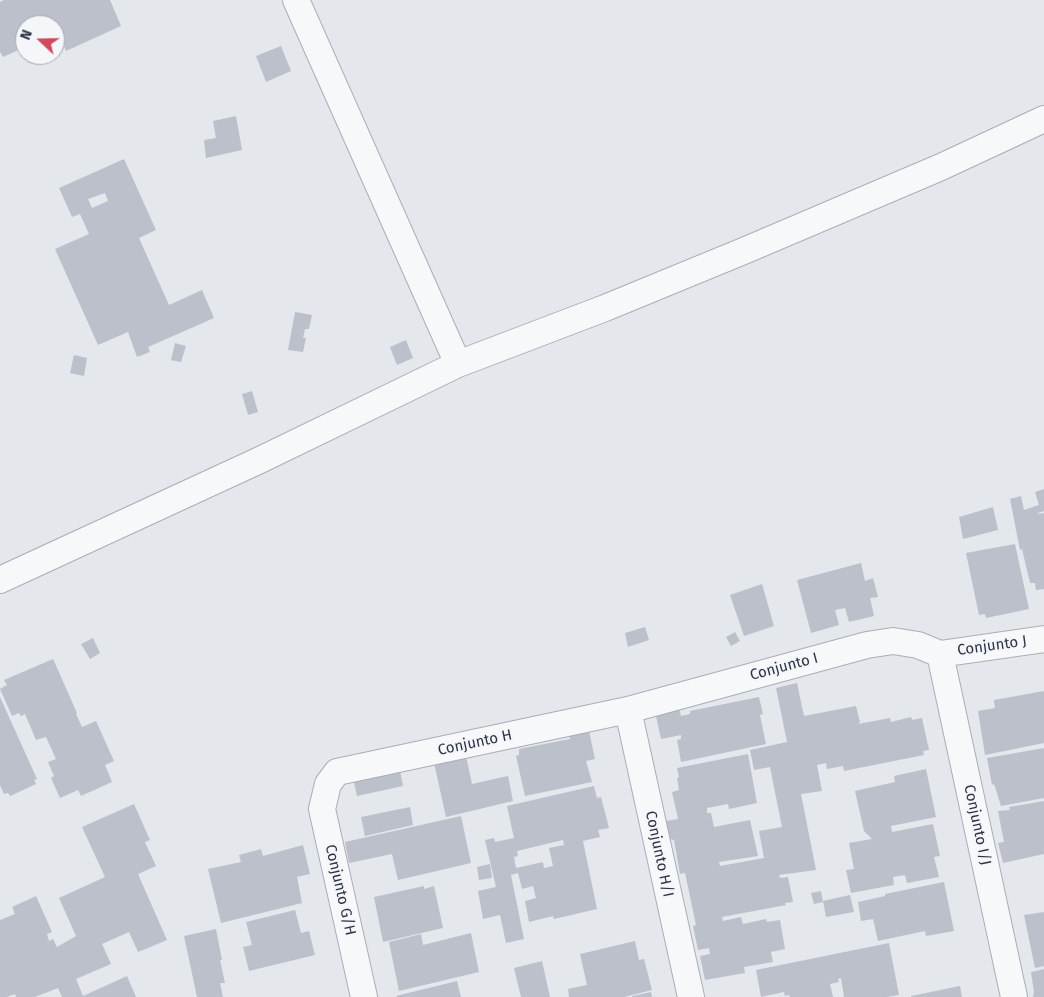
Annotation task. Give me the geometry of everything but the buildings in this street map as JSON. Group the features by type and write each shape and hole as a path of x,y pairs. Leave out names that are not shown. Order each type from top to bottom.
{"street":[{"path":"296,0 458,364"},
{"path":"0,580 260,460 458,364 693,272 941,167 1044,119"},
{"name":"Conjunto J","path":"940,654 1044,639"},
{"name":"Conjunto I","path":"628,710 867,644 893,642 918,645 940,654"},
{"name":"Conjunto I/J","path":"940,654 1014,997"},
{"name":"Conjunto H","path":"328,784 337,772 628,710"},
{"name":"Conjunto H/I","path":"628,710 691,997"},
{"name":"Conjunto G/H","path":"328,784 322,809 364,997"}]}
